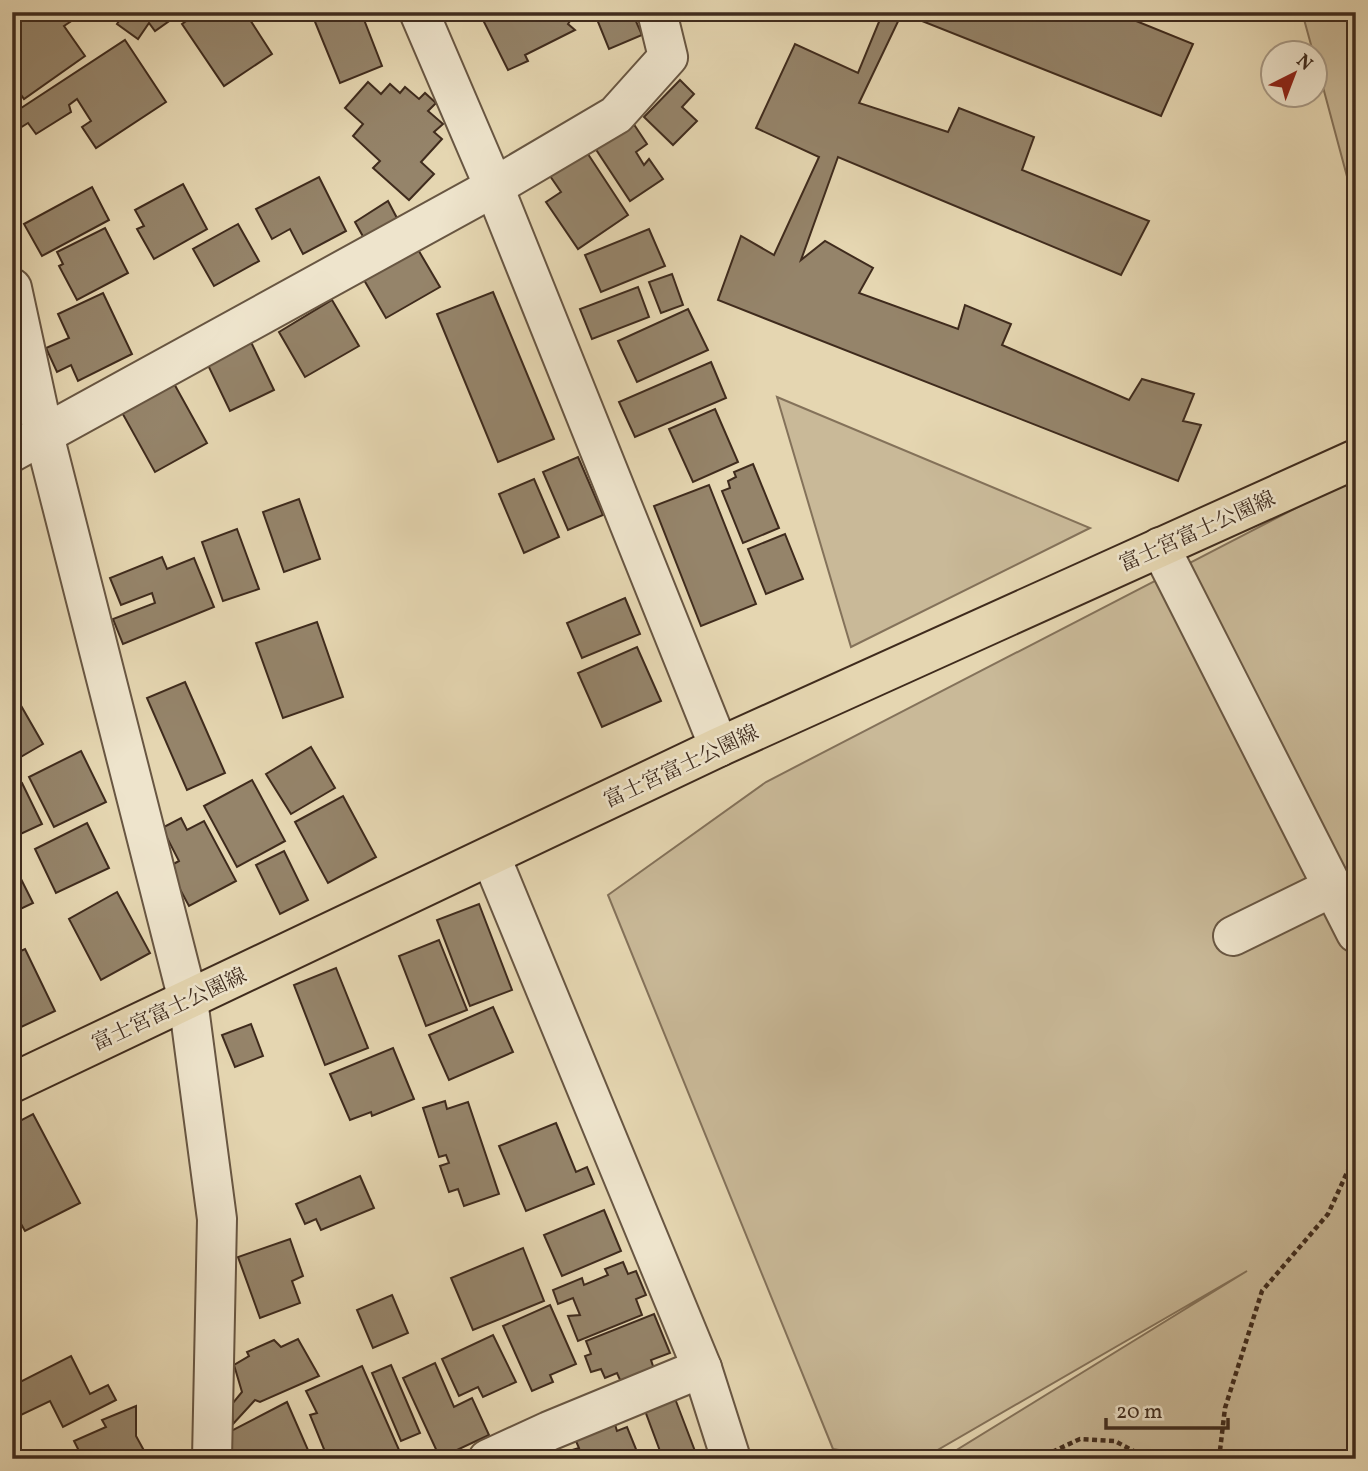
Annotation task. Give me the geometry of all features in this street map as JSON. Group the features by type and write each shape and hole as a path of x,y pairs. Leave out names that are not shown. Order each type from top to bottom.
{"main road":[{"name":"富士宮富士公園線","path":"12,1083 719,747 1356,459"}],"street":[{"path":"419,12 494,187 719,747"},
{"path":"28,443 494,187 616,115 668,57 657,12"},
{"path":"12,288 28,443 188,1000 217,1220 212,1459"},
{"path":"1160,547 1356,933"},
{"path":"491,857 702,1368 731,1459"},
{"path":"1233,936 1333,887"},
{"path":"488,1459 702,1368"}],"path":[{"path":"1219,1459 1225,1408 1262,1291 1328,1214 1356,1153"},
{"path":"1037,1459 1080,1439 1115,1441 1148,1459"}],"shaded area":[{"path":"1302,12 1356,12 1356,210 1329,108 1330,38 1309,38"},
{"path":"777,397 1090,528 851,647"},
{"path":"1356,477 1356,1459 942,1459 1247,1271 922,1459 892,1459 833,1449 608,895 766,782"}],"building":[{"path":"30,12 68,12 73,20 64,26 85,56 24,99 12,82 12,25"},
{"path":"125,12 182,12 155,31 149,23 138,39 117,24"},
{"path":"199,12 245,12 272,54 224,86 182,24"},
{"path":"311,12 361,12 382,66 340,83"},
{"path":"498,12 573,12 568,24 575,30 525,55 528,61 508,70 483,20"},
{"path":"594,12 632,12 642,35 609,49"},
{"path":"883,12 1114,12 1193,44 1161,116 902,13 859,103 948,132 959,108 1034,137 1022,170 1149,221 1121,275 838,157 801,260 825,241 873,268 859,293 958,329 965,305 1011,324 1002,345 1129,400 1142,379 1194,394 1183,421 1201,425 1178,481 718,300 741,236 774,255 819,157 756,128 795,44 858,73"},
{"path":"125,40 166,102 96,148 82,127 91,121 77,99 69,105 71,112 36,134 28,123 12,133 12,114"},
{"path":"680,80 694,94 682,107 697,121 673,145 644,117"},
{"path":"368,82 381,94 390,84 400,93 405,87 419,99 425,93 436,103 428,111 443,124 434,132 442,139 421,162 434,174 409,200 373,168 380,161 353,136 363,124 345,108"},
{"path":"633,123 647,144 636,152 644,165 649,159 663,179 630,201 595,148"},
{"path":"584,148 628,215 578,249 546,202 561,192 548,173"},
{"path":"319,177 346,231 303,254 290,229 272,239 256,209"},
{"path":"183,184 207,229 154,259 137,229 144,226 135,210"},
{"path":"92,187 109,220 42,256 24,224"},
{"path":"388,201 398,220 365,240 355,222"},
{"path":"238,224 259,261 214,286 193,249"},
{"path":"105,228 128,273 77,300 59,266 63,264 57,252"},
{"path":"649,229 665,266 601,292 585,255"},
{"path":"413,241 440,287 386,318 360,273"},
{"path":"672,274 683,305 661,313 649,282"},
{"path":"638,287 649,317 592,339 580,309"},
{"path":"493,292 554,439 498,462 437,314"},
{"path":"103,293 132,354 78,381 71,365 57,372 46,348 69,338 58,314"},
{"path":"332,300 359,346 305,377 279,332"},
{"path":"688,309 708,350 637,382 618,341"},
{"path":"250,340 274,390 230,411 206,361"},
{"path":"711,362 726,398 635,437 619,402"},
{"path":"172,380 207,443 155,472 120,409"},
{"path":"715,409 738,462 693,482 669,429"},
{"path":"578,457 603,515 568,530 543,472"},
{"path":"753,464 779,528 743,543 722,491 730,488 728,481 736,477 734,472"},
{"path":"534,479 559,537 524,553 499,494"},
{"path":"709,485 756,604 701,626 654,506"},
{"path":"299,499 320,559 284,572 263,512"},
{"path":"237,529 259,589 223,601 202,542"},
{"path":"785,534 803,579 766,594 748,549"},
{"path":"162,557 167,569 194,558 214,607 123,644 113,619 155,603 152,593 121,605 110,578"},
{"path":"625,598 640,634 582,658 567,623"},
{"path":"317,622 343,697 283,718 256,643"},
{"path":"637,647 661,701 602,727 578,673"},
{"path":"185,682 225,773 187,790 147,698"},
{"path":"12,690 43,744 12,762"},
{"path":"311,747 335,788 291,814 266,774"},
{"path":"81,751 106,802 54,827 29,777"},
{"path":"252,780 285,841 237,867 204,806"},
{"path":"22,783 42,824 12,838 12,788"},
{"path":"343,796 376,857 328,883 295,822"},
{"path":"181,818 187,830 204,821 236,881 189,906 168,867 179,861 162,828"},
{"path":"87,823 109,868 56,893 35,849"},
{"path":"284,851 308,900 280,914 256,865"},
{"path":"12,861 33,903 12,913"},
{"path":"117,892 150,953 101,980 69,919"},
{"path":"479,904 512,990 470,1006 437,920"},
{"path":"439,940 467,1010 426,1026 399,956"},
{"path":"25,949 55,1011 17,1029 12,1019 12,955"},
{"path":"336,968 368,1048 325,1065 294,985"},
{"path":"493,1007 513,1052 449,1080 429,1035"},
{"path":"251,1024 263,1056 235,1067 222,1035"},
{"path":"393,1048 414,1099 372,1116 371,1112 350,1120 330,1074"},
{"path":"445,1101 447,1109 468,1102 499,1194 464,1206 458,1189 449,1192 440,1166 449,1163 446,1155 439,1157 423,1108"},
{"path":"33,1114 80,1203 25,1231 12,1208 12,1125"},
{"path":"556,1123 576,1172 587,1167 594,1184 526,1211 499,1146"},
{"path":"360,1176 374,1208 321,1230 316,1219 305,1224 296,1204"},
{"path":"604,1210 621,1251 562,1276 544,1235"},
{"path":"290,1239 303,1276 292,1281 300,1303 260,1318 238,1257"},
{"path":"523,1248 544,1301 473,1330 451,1278"},
{"path":"623,1262 628,1274 636,1271 646,1295 636,1299 642,1315 578,1341 568,1316 580,1315 573,1298 558,1304 553,1290 582,1278 584,1285 608,1275 605,1269"},
{"path":"392,1295 408,1333 373,1348 357,1310"},
{"path":"550,1305 576,1364 550,1375 553,1382 532,1391 503,1326"},
{"path":"654,1314 670,1353 651,1360 654,1369 621,1382 617,1373 605,1378 601,1369 591,1372 585,1356 591,1354 586,1341"},
{"path":"493,1335 516,1382 483,1397 478,1387 459,1396 442,1359"},
{"path":"298,1339 319,1376 260,1402 255,1400 233,1424 232,1404 242,1392 234,1365 249,1356 247,1352 274,1340 281,1347"},
{"path":"71,1356 90,1394 108,1385 116,1400 63,1427 50,1401 21,1415 12,1397 12,1386"},
{"path":"435,1363 454,1407 472,1398 489,1435 440,1458 403,1378"},
{"path":"391,1365 420,1433 401,1441 372,1373"},
{"path":"362,1366 403,1459 328,1459 310,1415 317,1413 306,1391"},
{"path":"674,1396 698,1459 663,1459 644,1408"},
{"path":"287,1402 308,1450 291,1459 228,1459 229,1432"},
{"path":"136,1406 136,1436 147,1456 140,1459 83,1459 74,1441 106,1427 102,1420"},
{"path":"613,1418 617,1431 627,1427 640,1459 569,1459 566,1452 579,1448 573,1434"}]}
